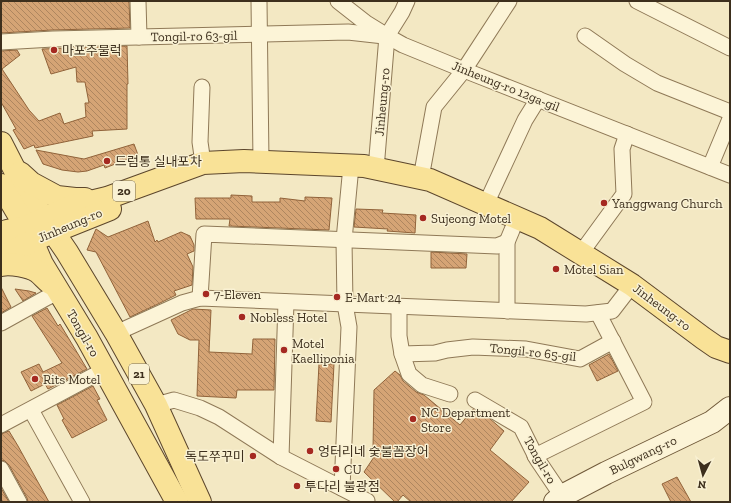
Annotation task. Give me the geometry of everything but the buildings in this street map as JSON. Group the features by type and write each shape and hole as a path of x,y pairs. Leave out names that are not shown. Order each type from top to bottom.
{"main road":[{"name":"Tongil-ro","path":"1,143 26,192 39,229 42,264 87,338 177,502"},
{"name":"Jinheung-ro","path":"1,257 70,207 106,198 203,163 244,161 364,166 430,180 540,228 632,284 716,347 730,352"},
{"name":"Jinheung-ro","path":"1,235 7,231 39,229 189,177 203,163"},
{"path":"14,167 31,184 57,197 75,199 106,198"},
{"name":"Tongil-ro","path":"1,186 39,229 67,252 116,333 156,405 200,502"},
{"path":"1,265 6,264 27,267 37,271 59,292"},
{"name":"Bulgwang-ro","path":"559,500 606,473 712,422 730,408"}],"street":[{"path":"138,1 138,37"},
{"path":"259,1 261,162"},
{"name":"Jinheung-ro 12ga-gil","path":"338,1 366,23 403,45 730,175"},
{"path":"387,36 407,1"},
{"path":"421,178 434,107 464,70 509,1"},
{"path":"637,1 730,48"},
{"name":"Tongil-ro 63-gil","path":"1,42 53,39 348,32 387,36"},
{"name":"Jinheung-ro","path":"376,169 387,36"},
{"path":"585,36 625,64 657,82 730,112"},
{"path":"202,87 200,142 203,163"},
{"path":"486,204 525,120 538,99"},
{"path":"710,167 730,119"},
{"path":"581,253 624,194 622,149 627,134"},
{"path":"342,488 349,328 345,304 344,240 351,166"},
{"path":"507,311 507,242 517,218"},
{"path":"200,298 204,234 497,246 507,242"},
{"path":"116,333 182,303 200,298 586,314 612,311 632,284"},
{"path":"1,323 59,292"},
{"path":"281,457 286,302"},
{"path":"399,307 399,336 402,354 409,374 422,385 450,394"},
{"path":"535,456 644,402 598,313"},
{"name":"Tongil-ro 65-gil","path":"402,354 435,353 473,347 526,349 580,359 613,341"},
{"path":"1,425 104,370"},
{"path":"156,405 174,400 200,408 219,417 281,457 367,502"},
{"name":"Tongil-ro","path":"476,400 521,427 559,500"},
{"path":"31,410 82,502"},
{"path":"1,469 19,502"}],"place":[{"name":"마포주물럭","path":"54,50"},
{"name":"드럼통 실내포차","path":"107,161"},
{"name":"Yanggwang Church","path":"604,203"},
{"name":"Sujeong Motel","path":"423,218"},
{"name":"Motel Sian","path":"556,269"},
{"name":"7-Eleven","path":"206,294"},
{"name":"E-Mart 24","path":"337,297"},
{"name":"Nobless Hotel","path":"242,317"},
{"name":"Motel Kaelliponia","path":"284,350"},
{"name":"Rits Motel","path":"35,379"},
{"name":"NC Department Store","path":"413,419"},
{"name":"엉터리네 숯불꼼장어","path":"310,451"},
{"name":"독도쭈꾸미","path":"253,456"},
{"name":"CU","path":"336,469"},
{"name":"투다리 불광점","path":"297,486"}]}
